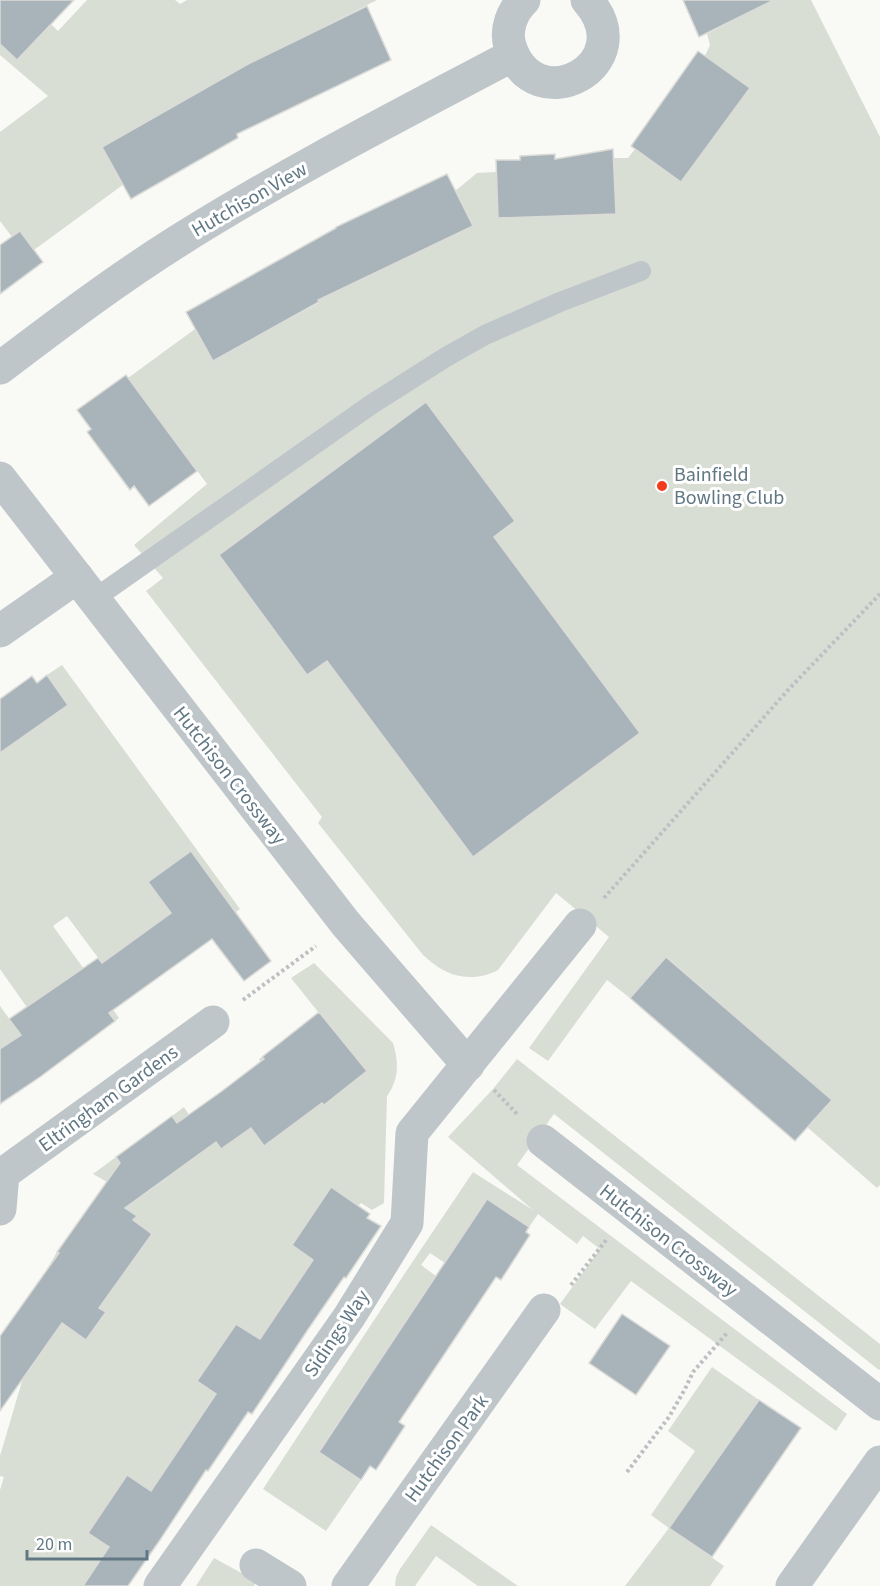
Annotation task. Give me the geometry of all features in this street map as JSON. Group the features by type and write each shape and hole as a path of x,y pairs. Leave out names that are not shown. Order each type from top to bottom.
{"street":[{"path":"524,0 513,14 509,28 508,42 513,55 520,67 531,76 544,82 558,83 584,74 595,63 601,50 602,23 596,10 587,0"},
{"name":"Hutchison View","path":"0,368 100,293 176,242 261,190 513,55"},
{"name":"Hutchison Crossway","path":"0,478 346,924 468,1065"},
{"path":"0,631 86,587"},
{"path":"468,1065 580,925"},
{"name":"Eltringham Gardens","path":"0,1209 2,1174 213,1022"},
{"name":"Sidings Way","path":"160,1586 349,1317 407,1223 412,1133 468,1065"},
{"name":"Hutchison Crossway","path":"543,1142 880,1404"},
{"name":"Hutchison Park","path":"348,1586 544,1310"},
{"path":"792,1586 880,1462"},
{"path":"256,1565 290,1586"}],"lane":[{"path":"86,587 446,357 485,335 641,271"}],"path":[{"path":"580,925 789,690 880,594"},
{"path":"213,1022 346,924"},
{"path":"468,1065 543,1142"},
{"path":"544,1310 563,1296 629,1209"},
{"path":"627,1472 669,1417 693,1372 752,1304"}],"shaded area":[{"path":"87,0 175,0 180,4 187,0 377,0 255,61 124,184 34,250 20,231 12,237 0,221 0,132 48,96 0,55 0,44 17,60 51,24 58,31"},
{"path":"754,0 811,0 880,137 880,1185 877,1188 807,1127 831,1100 667,957 630,998 607,980 548,1061 529,1048 609,937 556,893 498,970 479,976 459,976 428,960 318,823 322,817 146,591 163,578 134,545 207,484 128,378 195,329 213,361 248,342 279,314 284,322 319,303 300,267 361,280 471,227 455,191 477,173 496,172 499,218 615,214 614,158 628,158 635,149 681,182 704,151 705,56 710,45 707,34 757,8"},
{"path":"62,665 240,909 183,950 188,957 182,961 155,925 102,963 67,916 53,926 119,1018 115,1021 89,986 38,1023 0,969 0,753 68,705 47,675"},
{"path":"314,963 393,1043 397,1071 387,1096 384,1203 372,1210 361,1203 358,1206 330,1188 292,1245 321,1266 298,1282 278,1311 294,1323 264,1342 236,1324 217,1353 227,1401 155,1494 127,1475 88,1533 118,1553 83,1586 0,1586 0,1490 4,1477 0,1476 0,1456 25,1371 0,1355 62,1323 86,1340 106,1313 46,1271 57,1252 93,1277 114,1247 134,1260 152,1234 133,1220 136,1216 101,1191 107,1182 93,1174 116,1157 144,1195 200,1154 172,1116 184,1107 189,1115 193,1111 221,1149 251,1128 264,1146 292,1125 259,1059 262,1057 303,1079 324,1105 366,1072 291,978"},
{"path":"0,1006 47,1071 40,1077 14,1040 0,1049"},
{"path":"517,1059 880,1344 880,1369 554,1114 517,1165 847,1414 836,1431 631,1281 595,1329 560,1304 600,1249 583,1236 577,1244 538,1214 529,1227 487,1199 450,1255 492,1283 487,1291 430,1253 421,1265 436,1276 414,1309 456,1337 450,1347 407,1319 377,1365 419,1393 411,1404 369,1376 319,1451 361,1480 326,1531 263,1489 473,1172 533,1210 448,1137 493,1089"},
{"path":"712,1367 759,1400 670,1528 724,1566 710,1586 625,1586 669,1528 651,1515 695,1451 668,1431"},
{"path":"431,1525 518,1586 478,1586 436,1556 415,1586 395,1586 400,1569"},
{"path":"214,1558 256,1581 254,1586 196,1586"}],"building":[{"path":"0,0 74,0 17,60 0,44"},
{"path":"683,0 774,0 699,37"},
{"path":"367,6 391,60 237,134 238,138 131,199 102,147 248,64"},
{"path":"698,51 750,88 681,182 631,146"},
{"path":"613,149 616,214 498,218 496,160 520,160 520,156 555,154 555,159"},
{"path":"447,174 473,226 318,300 319,302 213,361 186,312 336,227"},
{"path":"20,231 43,262 0,294 0,245"},
{"path":"126,375 197,471 149,506 134,486 130,490 87,432 91,429 77,410"},
{"path":"426,402 515,521 494,537 640,733 473,857 327,661 307,675 219,555"},
{"path":"47,675 68,705 0,753 0,699 32,676 37,683"},
{"path":"191,851 271,961 244,981 212,939 109,1013 115,1021 0,1104 0,1049 21,1035 9,1019 98,958 102,963 171,913 148,882"},
{"path":"666,957 832,1100 795,1141 630,998"},
{"path":"319,1012 367,1071 324,1105 322,1103 264,1146 251,1128 221,1149 216,1142 125,1208 137,1216 133,1220 152,1234 99,1308 106,1312 86,1340 62,1323 0,1411 0,1336 120,1163 116,1157 172,1116 177,1123 222,1091"},
{"path":"331,1187 370,1214 367,1218 381,1226 252,1414 248,1412 208,1471 206,1470 128,1586 83,1586 109,1547 88,1533 127,1475 151,1491 216,1394 197,1381 236,1324 260,1339 313,1260 292,1245"},
{"path":"487,1199 529,1227 526,1232 530,1235 501,1280 496,1277 399,1422 405,1426 376,1470 370,1466 361,1480 319,1452"},
{"path":"622,1314 670,1346 636,1395 589,1363"},
{"path":"759,1400 801,1428 712,1557 669,1528"}],"place":[{"name":"Bainfield Bowling Club","path":"662,486"}]}
